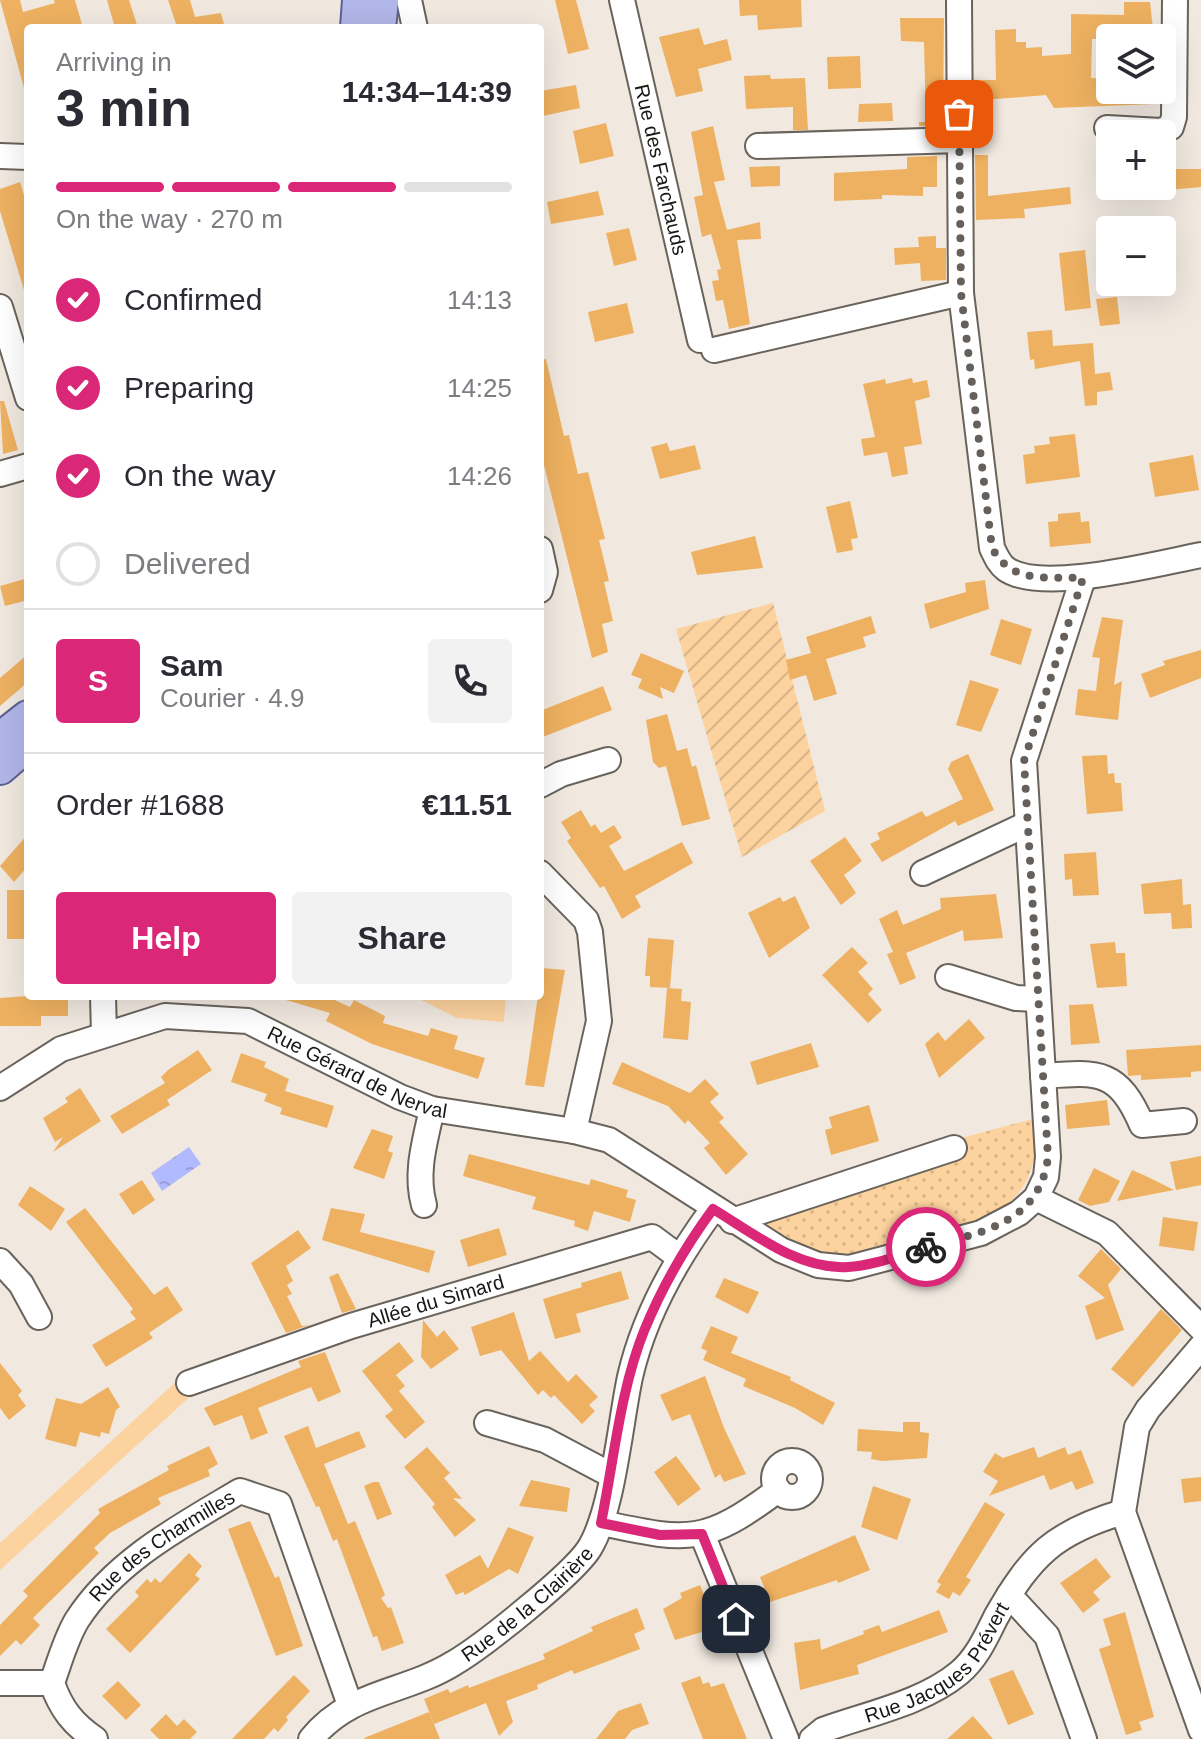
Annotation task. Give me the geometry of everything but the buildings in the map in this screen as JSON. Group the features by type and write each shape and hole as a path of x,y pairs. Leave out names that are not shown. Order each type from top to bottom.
{"main road":[{"path":"357,24 359,0"},
{"path":"379,24 382,0"},
{"path":"0,739 24,720"},
{"path":"0,768 24,747"}],"street":[{"path":"409,0 414,24"},
{"name":"Rue des Farchauds","path":"622,0 707,345 961,293"},
{"path":"959,0 961,293 992,548 1008,571 1024,576 1083,578 1201,555"},
{"path":"1173,120 1175,0"},
{"path":"758,146 959,140"},
{"path":"0,156 24,157"},
{"path":"0,307 24,385"},
{"path":"0,474 24,467"},
{"path":"1083,578 1024,761 1048,1157 1046,1177 1036,1198 1107,1233 1201,1328"},
{"path":"544,783 561,774 608,760"},
{"path":"923,873 1027,824"},
{"path":"544,877 586,920 590,932 599,1021 574,1131"},
{"path":"948,977 1016,998 1038,999"},
{"path":"103,1000 104,1034"},
{"name":"Rue Gérard de Nerval","path":"0,1088 61,1049 165,1016 248,1021 387,1091 432,1109 574,1131 609,1140 722,1215 781,1250 818,1265 849,1268 981,1233 1019,1213 1036,1198"},
{"path":"1043,1076 1098,1073 1117,1083 1133,1103 1142,1125 1184,1121"},
{"path":"424,1205 419,1189 420,1166 432,1109"},
{"path":"722,1215 954,1148"},
{"name":"Rue de la Clairière","path":"311,1739 329,1718 350,1705 453,1664 576,1563 589,1548 601,1523 639,1346 679,1257 722,1215"},
{"name":"Allée du Simard","path":"189,1383 351,1326 652,1237 679,1257"},
{"path":"0,1261 21,1284 39,1317"},
{"path":"1201,1347 1148,1409 1137,1427 1123,1512 1201,1730"},
{"path":"487,1423 545,1440 611,1475"},
{"path":"601,1523 660,1535 702,1534 730,1524 778,1490"},
{"name":"Rue des Charmilles","path":"52,1683 76,1622 108,1583 142,1552 240,1491 279,1504 350,1705"},
{"name":"Rue Jacques Prévert","path":"812,1739 823,1730 926,1693 957,1675 974,1659 1009,1595 1057,1537 1089,1522 1123,1512"},
{"path":"702,1534 786,1739"},
{"name":"Rue Jacques Prévert","path":"1009,1595 1047,1636 1084,1739"},
{"path":"0,1683 52,1683 58,1700 74,1724 95,1739"}],"shaded area":[{"path":"773,603 825,811 742,857 676,629"},
{"path":"421,1000 506,1000 504,1022 457,1018"},
{"path":"1036,1118 1033,1163 1024,1186 991,1217 875,1250 829,1255 795,1247 753,1219 958,1139"},
{"path":"179,1379 195,1392 0,1570 0,1543"}],"water":[{"path":"189,1147 201,1164 162,1191 151,1173"}],"way so far":[{"path":"926,1247 981,1233 1019,1213 1036,1198 1046,1177 1048,1157 1024,761 1030,732 1083,578 1024,576 1008,571 992,548 961,293 959,114"}],"route":[{"path":"736,1619 702,1534 678,1537 601,1523 631,1374 644,1332 679,1257 713,1209 781,1250 818,1265 849,1268 926,1247"}]}
